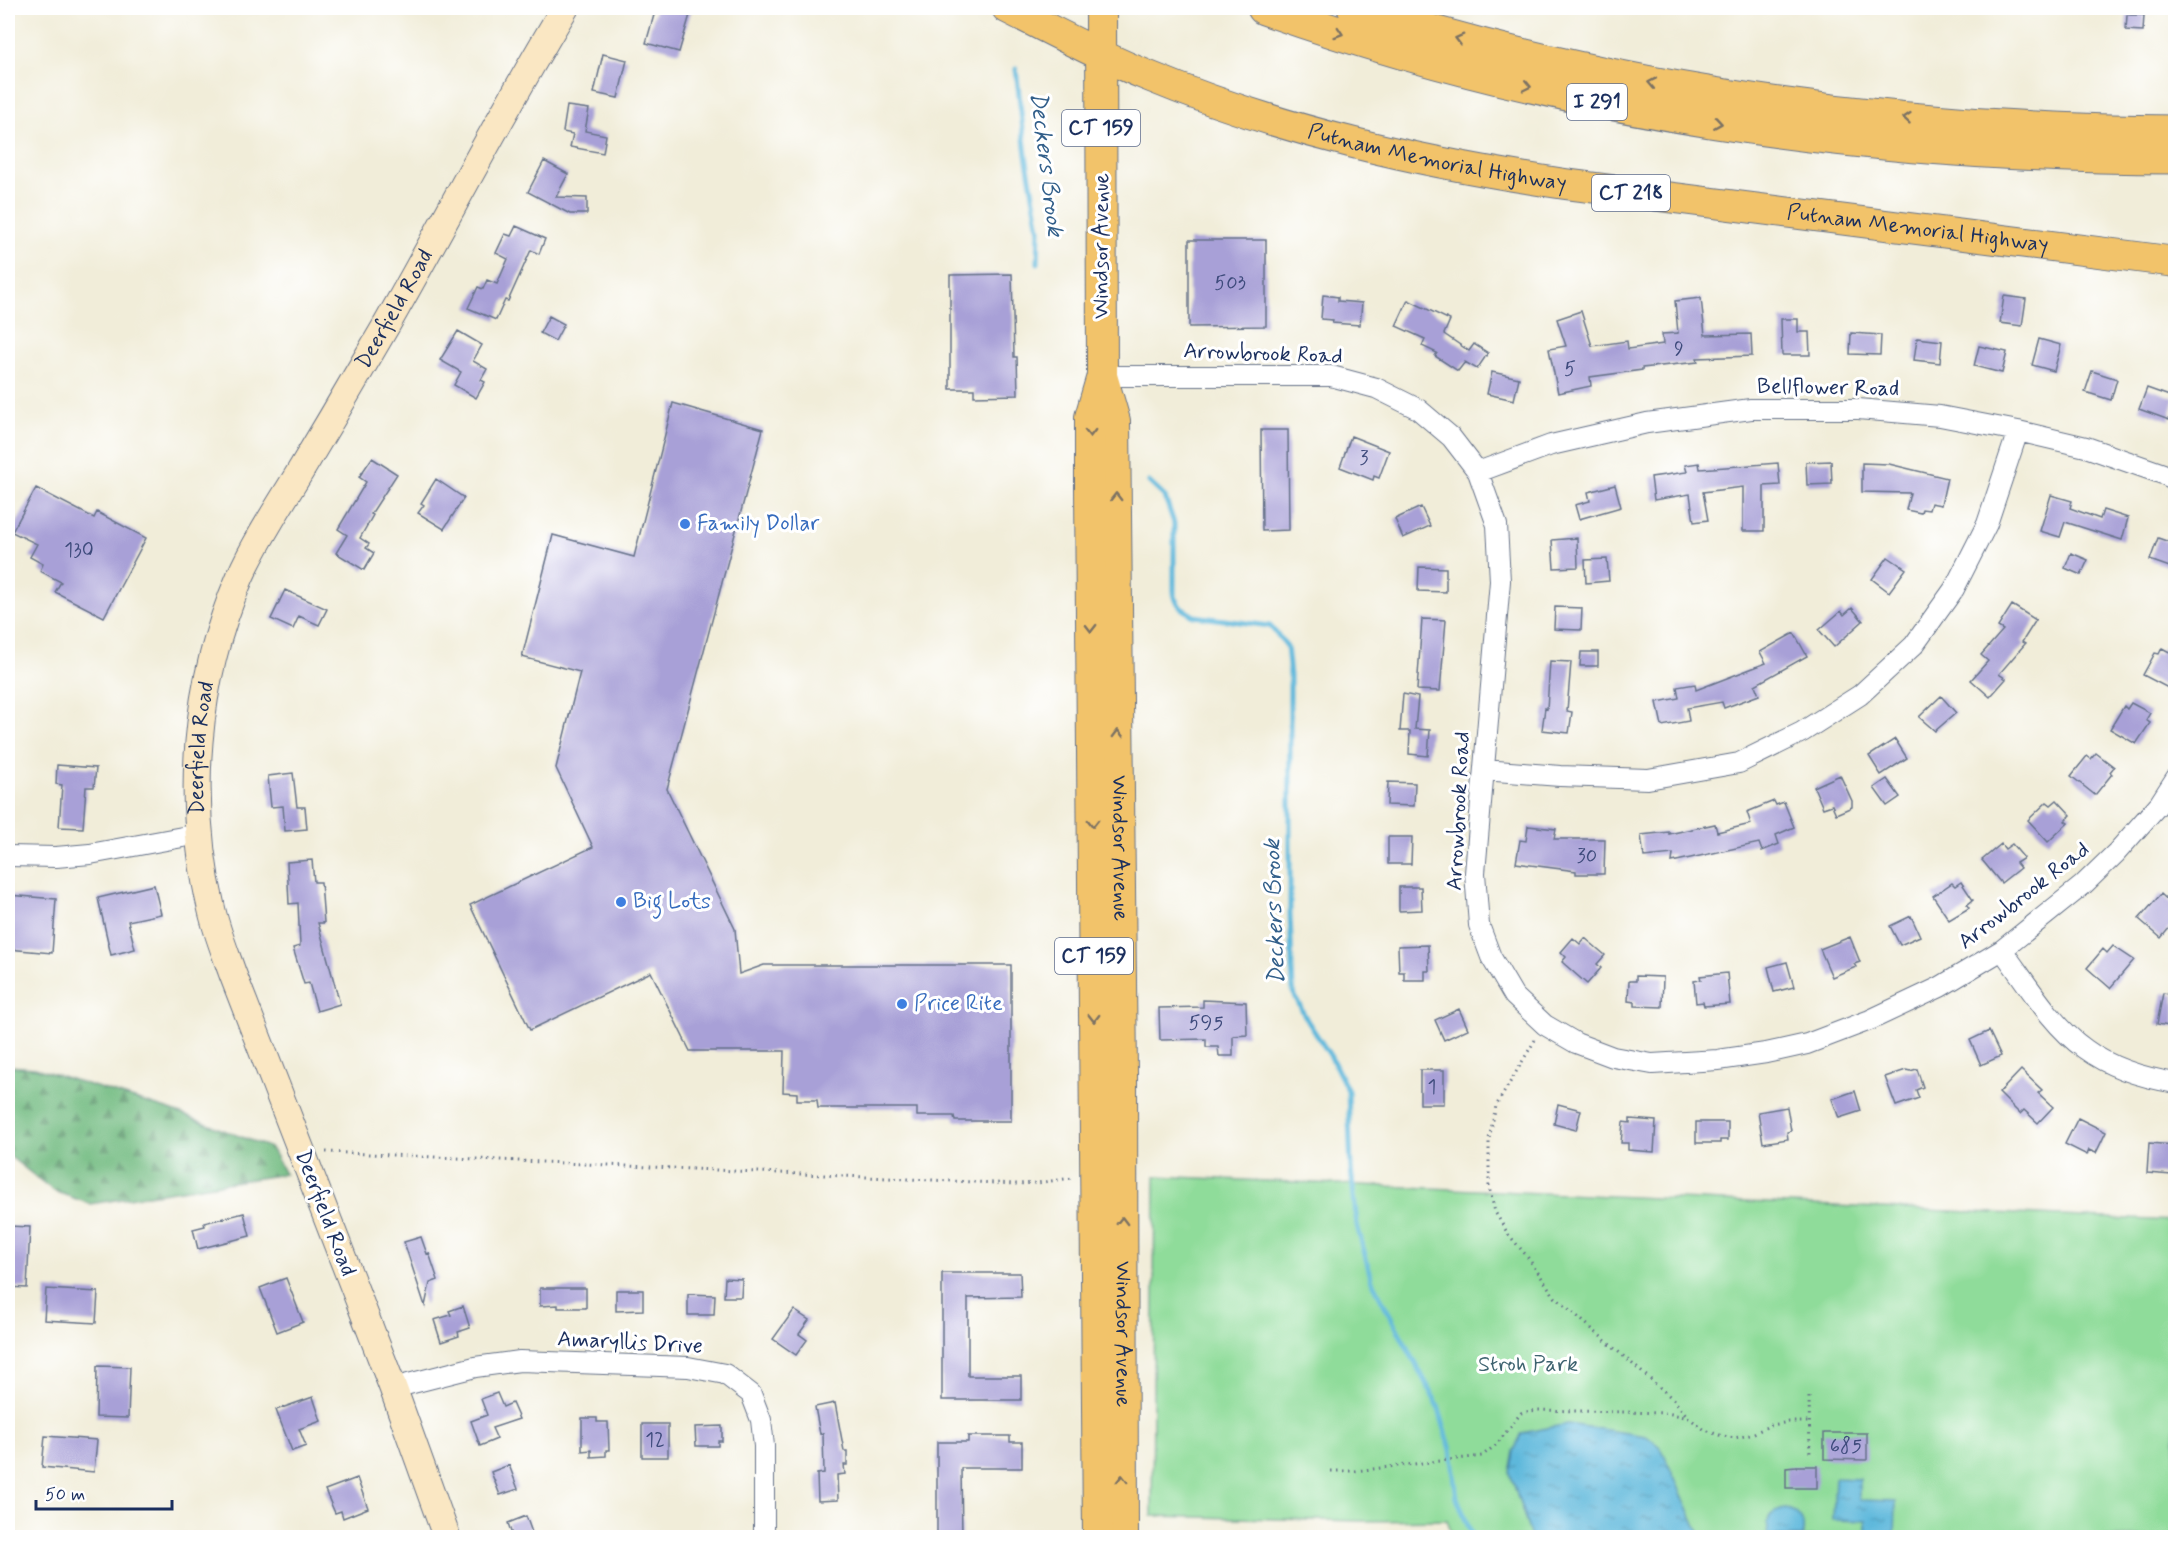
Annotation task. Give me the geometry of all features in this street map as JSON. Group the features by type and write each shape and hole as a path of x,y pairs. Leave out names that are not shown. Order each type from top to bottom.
{"highway":[{"name":"I 291","path":"1264,8 1366,42 1455,68 1596,101 1680,117 1786,133 1942,135 2042,127 2175,132"},
{"name":"I 291","path":"1354,8 1515,53 1644,81 1770,102 1942,135 2007,153 2175,157"},
{"path":"1942,135 1998,116 2175,114"},
{"path":"1942,135 2018,160 2175,174"}],"main road":[{"name":"Putnam Memorial Highway","path":"1007,8 1101,55 1180,88 1257,115 1371,148 1443,164 1565,184 2175,262"},
{"name":"Windsor Avenue","path":"1098,1538 1109,1392 1103,531 1090,417 1102,376 1101,8"},
{"name":"Windsor Avenue","path":"1109,1392 1123,1538"}],"street":[{"name":"Deerfield Road","path":"447,1538 393,1388 232,972 212,911 199,834 196,784 211,661 241,576 265,529 392,314 564,8"},
{"name":"Arrowbrook Road","path":"1102,376 1331,376 1376,388 1418,409 1451,437 1478,472 1497,525 1500,581 1475,873 1479,925 1491,957 1514,996 1545,1025 1576,1042 1613,1057 1652,1064 1718,1060 1766,1053 1807,1044 1870,1020 1940,987 2002,950 2083,885 2116,854 2160,803 2175,778"},
{"name":"Bellflower Road","path":"1478,472 1551,445 1647,423 1751,409 1858,409 1940,416 2018,431 2086,447 2175,480"},
{"path":"1484,770 1560,776 1648,779 1739,763 1803,732 1860,695 1907,652 1954,590 1987,524 2018,431"},
{"path":"8,856 56,857 90,854 199,834"},
{"path":"2002,950 2057,1023 2085,1049 2116,1067 2147,1078 2175,1083"},
{"name":"Amaryllis Drive","path":"393,1388 475,1366 520,1361 688,1367 725,1374 751,1394 761,1420 764,1446 764,1538"}],"path":[{"path":"1545,1025 1496,1106 1489,1139 1490,1186 1495,1212 1508,1234 1526,1255 1555,1297 1705,1430 1719,1436 1734,1438 1750,1435 1771,1425 1809,1422"},
{"path":"325,1154 330,1152 1017,1184 1072,1178"},
{"path":"1809,1397 1810,1457"},
{"path":"1331,1471 1355,1471 1482,1456 1497,1444 1521,1413 1536,1410 1667,1413 1689,1418"}],"green space":[{"path":"8,1066 35,1068 173,1111 271,1148 285,1174 90,1204 54,1191 8,1155"},
{"name":"Stroh Park","path":"1155,1176 2175,1221 2175,1537 1453,1538 1447,1520 1362,1521 1152,1516"}],"water":[{"path":"1568,1424 1646,1436 1660,1446 1701,1537 1531,1537 1510,1473 1514,1451 1522,1433"},
{"path":"1835,1478 1859,1479 1859,1500 1896,1501 1895,1537 1866,1537 1866,1521 1833,1520"},
{"path":"1787,1509 1796,1513 1801,1519 1802,1537 1769,1537 1767,1526 1770,1518 1773,1514"}],"building":[{"path":"656,8 692,8 679,52 646,43"},
{"path":"2127,15 2144,15 2143,31 2126,30"},
{"path":"603,54 627,60 618,98 594,93"},
{"path":"567,106 589,109 585,131 606,135 603,153 570,147 573,134 563,132"},
{"path":"544,161 568,174 556,197 587,198 587,214 570,214 528,192"},
{"path":"516,226 545,239 539,254 531,250 508,301 505,300 496,320 468,308 478,287 483,289 487,280 497,284 508,259 496,253 505,234 511,236"},
{"path":"1189,240 1266,240 1266,326 1189,327"},
{"path":"1012,274 1014,357 1017,357 1018,395 974,396 974,389 950,389 950,275"},
{"path":"1323,295 1338,297 1338,301 1362,303 1360,325 1332,323 1333,320 1321,319"},
{"path":"2004,296 2026,299 2022,326 2000,323"},
{"path":"1701,298 1705,335 1751,334 1752,356 1697,358 1698,362 1590,377 1591,386 1558,393 1549,349 1566,346 1557,319 1581,311 1592,346 1627,341 1628,349 1663,344 1662,334 1678,333 1675,301"},
{"path":"1408,300 1450,320 1444,334 1469,351 1474,344 1488,353 1477,369 1465,362 1458,371 1435,356 1437,353 1422,346 1425,339 1396,326"},
{"path":"549,316 564,324 555,341 540,333"},
{"path":"1781,319 1798,319 1798,332 1809,332 1810,355 1782,355"},
{"path":"458,331 482,345 473,361 487,369 481,380 485,382 476,398 454,385 461,372 440,360"},
{"path":"1851,333 1881,335 1880,355 1850,354"},
{"path":"1917,338 1942,341 1940,363 1914,360"},
{"path":"2039,339 2061,345 2054,371 2032,365"},
{"path":"1979,346 2007,352 2002,373 1974,366"},
{"path":"2092,371 2117,379 2111,400 2085,392"},
{"path":"1492,372 1519,378 1514,400 1487,394"},
{"path":"2147,388 2175,398 2169,420 2139,409"},
{"path":"673,403 763,429 667,789 735,929 739,974 764,965 1011,965 1011,1121 955,1121 954,1116 917,1116 917,1108 818,1108 817,1100 797,1100 797,1093 783,1092 784,1051 690,1051 651,972 530,1030 470,905 593,847 556,768 580,672 522,657 553,535 634,557"},
{"path":"1261,430 1288,430 1289,530 1262,531"},
{"path":"1351,436 1389,451 1379,478 1374,476 1373,480 1340,467"},
{"path":"372,458 397,474 371,514 373,515 360,538 369,544 366,548 374,553 364,570 336,553 347,535 338,529 366,482 359,477"},
{"path":"1831,461 1832,484 1807,485 1806,462"},
{"path":"1699,463 1700,469 1778,463 1780,485 1764,486 1764,531 1743,531 1743,487 1703,492 1708,520 1694,522 1690,494 1654,500 1651,477 1687,472 1685,465"},
{"path":"1862,463 1889,464 1947,478 1941,505 1931,503 1929,510 1922,509 1921,513 1906,510 1910,493 1862,492"},
{"path":"436,479 464,498 444,529 418,513 424,505 421,503"},
{"path":"1615,485 1621,507 1579,519 1575,505 1590,501 1588,492"},
{"path":"36,488 94,518 97,512 146,538 104,617 55,592 61,582 40,571 43,564 30,557 37,544 12,532"},
{"path":"2051,495 2072,501 2070,508 2100,519 2103,510 2128,518 2122,540 2065,522 2060,537 2040,531"},
{"path":"1421,507 1430,526 1403,538 1395,519"},
{"path":"1577,538 1578,567 1554,568 1552,540"},
{"path":"2158,538 2175,544 2175,569 2150,560"},
{"path":"2071,553 2088,560 2081,575 2065,568"},
{"path":"1888,557 1906,569 1889,592 1872,579"},
{"path":"1607,559 1609,581 1586,583 1585,560"},
{"path":"1419,567 1446,568 1446,592 1418,591"},
{"path":"285,590 327,609 319,625 299,616 293,629 271,619"},
{"path":"2012,605 2036,620 2022,642 2025,644 1999,674 2006,679 1990,697 1971,680 1988,661 1981,655 2003,630 1998,627"},
{"path":"1555,607 1582,608 1581,630 1554,629"},
{"path":"1852,608 1863,621 1834,647 1819,630 1841,611 1844,615"},
{"path":"1422,619 1446,620 1440,691 1417,690"},
{"path":"1794,633 1807,656 1755,685 1759,695 1724,708 1722,702 1687,708 1689,721 1662,726 1657,702 1679,698 1677,687 1695,684 1696,690 1766,663 1760,652"},
{"path":"2162,648 2175,655 2175,680 2170,689 2143,675 2155,653 2159,654"},
{"path":"1581,652 1598,652 1598,666 1580,666"},
{"path":"1550,661 1571,662 1567,711 1572,712 1569,733 1542,730 1545,708 1547,709"},
{"path":"1403,694 1418,697 1415,729 1430,730 1428,756 1409,754 1410,731 1400,731"},
{"path":"1941,696 1956,713 1935,731 1919,717"},
{"path":"2131,703 2150,713 2146,720 2150,723 2136,744 2110,729 2124,706 2127,709"},
{"path":"1895,739 1907,758 1881,775 1869,756"},
{"path":"2096,753 2114,767 2110,772 2112,774 2095,795 2071,776 2087,756 2091,759"},
{"path":"57,765 96,768 94,787 86,787 83,828 59,827 62,785 56,784"},
{"path":"293,773 297,807 305,807 307,829 285,831 283,806 271,807 268,776"},
{"path":"1840,775 1852,801 1852,807 1836,814 1832,805 1823,808 1814,787"},
{"path":"1887,779 1900,797 1887,806 1874,788"},
{"path":"1388,782 1415,783 1414,806 1387,805"},
{"path":"2057,800 2071,815 2065,821 2068,823 2048,842 2028,820 2047,802 2051,805"},
{"path":"1774,801 1776,805 1784,802 1794,827 1776,835 1779,844 1762,851 1759,843 1672,862 1673,854 1644,857 1641,835 1669,832 1669,834 1715,824 1717,832 1751,824 1747,812"},
{"path":"1528,826 1556,829 1554,839 1605,839 1604,874 1576,874 1576,871 1516,863 1520,840 1526,841"},
{"path":"1388,837 1412,837 1411,864 1388,864"},
{"path":"2001,844 2005,849 2012,844 2024,858 2016,863 2020,868 2001,883 1982,860"},
{"path":"312,860 314,882 321,882 324,923 318,923 340,1004 317,1011 309,983 304,984 293,948 300,946 298,903 289,904 287,862"},
{"path":"1961,882 1973,900 1967,905 1969,908 1949,920 1933,896 1952,883 1955,886"},
{"path":"154,885 161,914 128,921 135,949 111,955 98,898"},
{"path":"1399,887 1421,887 1422,910 1399,911"},
{"path":"2161,894 2175,907 2175,921 2161,938 2139,919"},
{"path":"8,895 56,899 52,953 8,949"},
{"path":"1911,916 1920,936 1900,945 1890,926"},
{"path":"1850,937 1860,962 1854,964 1856,967 1832,977 1820,949"},
{"path":"1573,938 1580,944 1585,938 1605,955 1597,964 1601,968 1587,984 1562,962 1566,957 1561,952"},
{"path":"1428,945 1429,971 1425,971 1425,980 1404,980 1404,972 1399,972 1398,946"},
{"path":"2113,946 2134,960 2110,988 2087,968 2103,949 2107,953"},
{"path":"1787,962 1794,987 1774,992 1768,967"},
{"path":"1727,973 1730,1004 1704,1006 1703,1002 1696,1003 1694,981 1701,980 1700,976"},
{"path":"1636,976 1663,977 1662,1007 1635,1006 1635,1002 1628,1001 1629,981 1636,981"},
{"path":"2163,993 2175,995 2175,1027 2157,1024"},
{"path":"1203,1000 1246,1002 1247,1035 1233,1036 1233,1056 1219,1056 1218,1047 1206,1047 1206,1039 1160,1040 1159,1008 1203,1007"},
{"path":"1459,1009 1468,1029 1444,1040 1435,1020"},
{"path":"1989,1031 2001,1056 1981,1065 1970,1040"},
{"path":"1917,1069 1923,1087 1916,1090 1919,1098 1896,1106 1885,1077"},
{"path":"1420,1070 1444,1070 1444,1104 1420,1104"},
{"path":"2021,1070 2042,1090 2038,1093 2053,1107 2038,1123 2024,1110 2020,1114 1999,1093"},
{"path":"1855,1091 1861,1111 1839,1118 1832,1099"},
{"path":"1558,1104 1581,1110 1576,1130 1554,1124"},
{"path":"1787,1107 1791,1131 1787,1132 1788,1139 1763,1143 1758,1112"},
{"path":"2078,1118 2106,1132 2096,1153 2089,1150 2087,1155 2065,1144"},
{"path":"1630,1119 1656,1121 1654,1152 1628,1150 1628,1143 1621,1143 1623,1122 1630,1123"},
{"path":"1696,1122 1728,1122 1728,1140 1720,1140 1720,1143 1696,1143"},
{"path":"2149,1143 2174,1145 2175,1171 2172,1171 2172,1175 2147,1173"},
{"path":"244,1213 250,1236 198,1249 193,1229 205,1226 204,1223"},
{"path":"8,1226 30,1227 27,1288 8,1287"},
{"path":"421,1237 438,1280 430,1283 425,1306 404,1242"},
{"path":"942,1273 1020,1273 1021,1297 968,1298 968,1376 1021,1376 1021,1400 942,1400"},
{"path":"286,1278 303,1322 277,1332 260,1288"},
{"path":"725,1278 742,1279 741,1297 724,1297"},
{"path":"540,1288 586,1288 586,1308 540,1306"},
{"path":"46,1289 98,1292 96,1323 44,1320"},
{"path":"616,1290 643,1290 643,1310 616,1311"},
{"path":"688,1294 715,1295 714,1315 688,1315"},
{"path":"463,1306 470,1328 458,1332 459,1336 441,1342 434,1320 451,1315 449,1311"},
{"path":"794,1310 809,1320 799,1334 807,1340 796,1355 773,1339"},
{"path":"97,1366 130,1367 128,1418 96,1417"},
{"path":"497,1393 503,1407 512,1403 519,1419 492,1428 497,1439 480,1446 471,1421 487,1415 481,1399"},
{"path":"313,1397 321,1421 299,1429 306,1446 292,1451 276,1410"},
{"path":"835,1403 844,1451 847,1451 847,1465 844,1465 845,1474 837,1475 838,1500 818,1501 817,1474 824,1473 823,1433 820,1434 815,1407"},
{"path":"582,1418 597,1418 597,1422 608,1422 609,1450 606,1450 606,1456 591,1457 591,1450 582,1451"},
{"path":"642,1424 668,1424 668,1457 642,1457"},
{"path":"722,1426 722,1441 718,1441 718,1446 696,1446 695,1427"},
{"path":"1824,1433 1867,1433 1867,1460 1824,1459"},
{"path":"45,1436 97,1440 94,1472 42,1467"},
{"path":"968,1436 1010,1436 1010,1442 1022,1442 1022,1468 961,1468 962,1538 937,1538 937,1442 968,1442"},
{"path":"509,1465 518,1489 500,1495 491,1472"},
{"path":"1817,1466 1817,1488 1786,1488 1786,1468"},
{"path":"357,1478 368,1508 343,1518 341,1511 335,1513 325,1490"},
{"path":"526,1516 534,1538 513,1538 508,1523"}],"waterway":[{"name":"Deckers Brook","path":"1016,69 1026,155 1039,229 1038,263"},
{"name":"Deckers Brook","path":"1149,482 1165,497 1174,523 1174,597 1181,608 1194,616 1270,626 1287,646 1290,676 1290,913 1293,992 1348,1091 1351,1169 1357,1225 1372,1281 1438,1406 1451,1450 1457,1498 1473,1538"}],"place":[{"name":"Family Dollar","path":"685,524"},
{"name":"Big Lots","path":"621,902"},
{"name":"Price Rite","path":"902,1004"}]}
